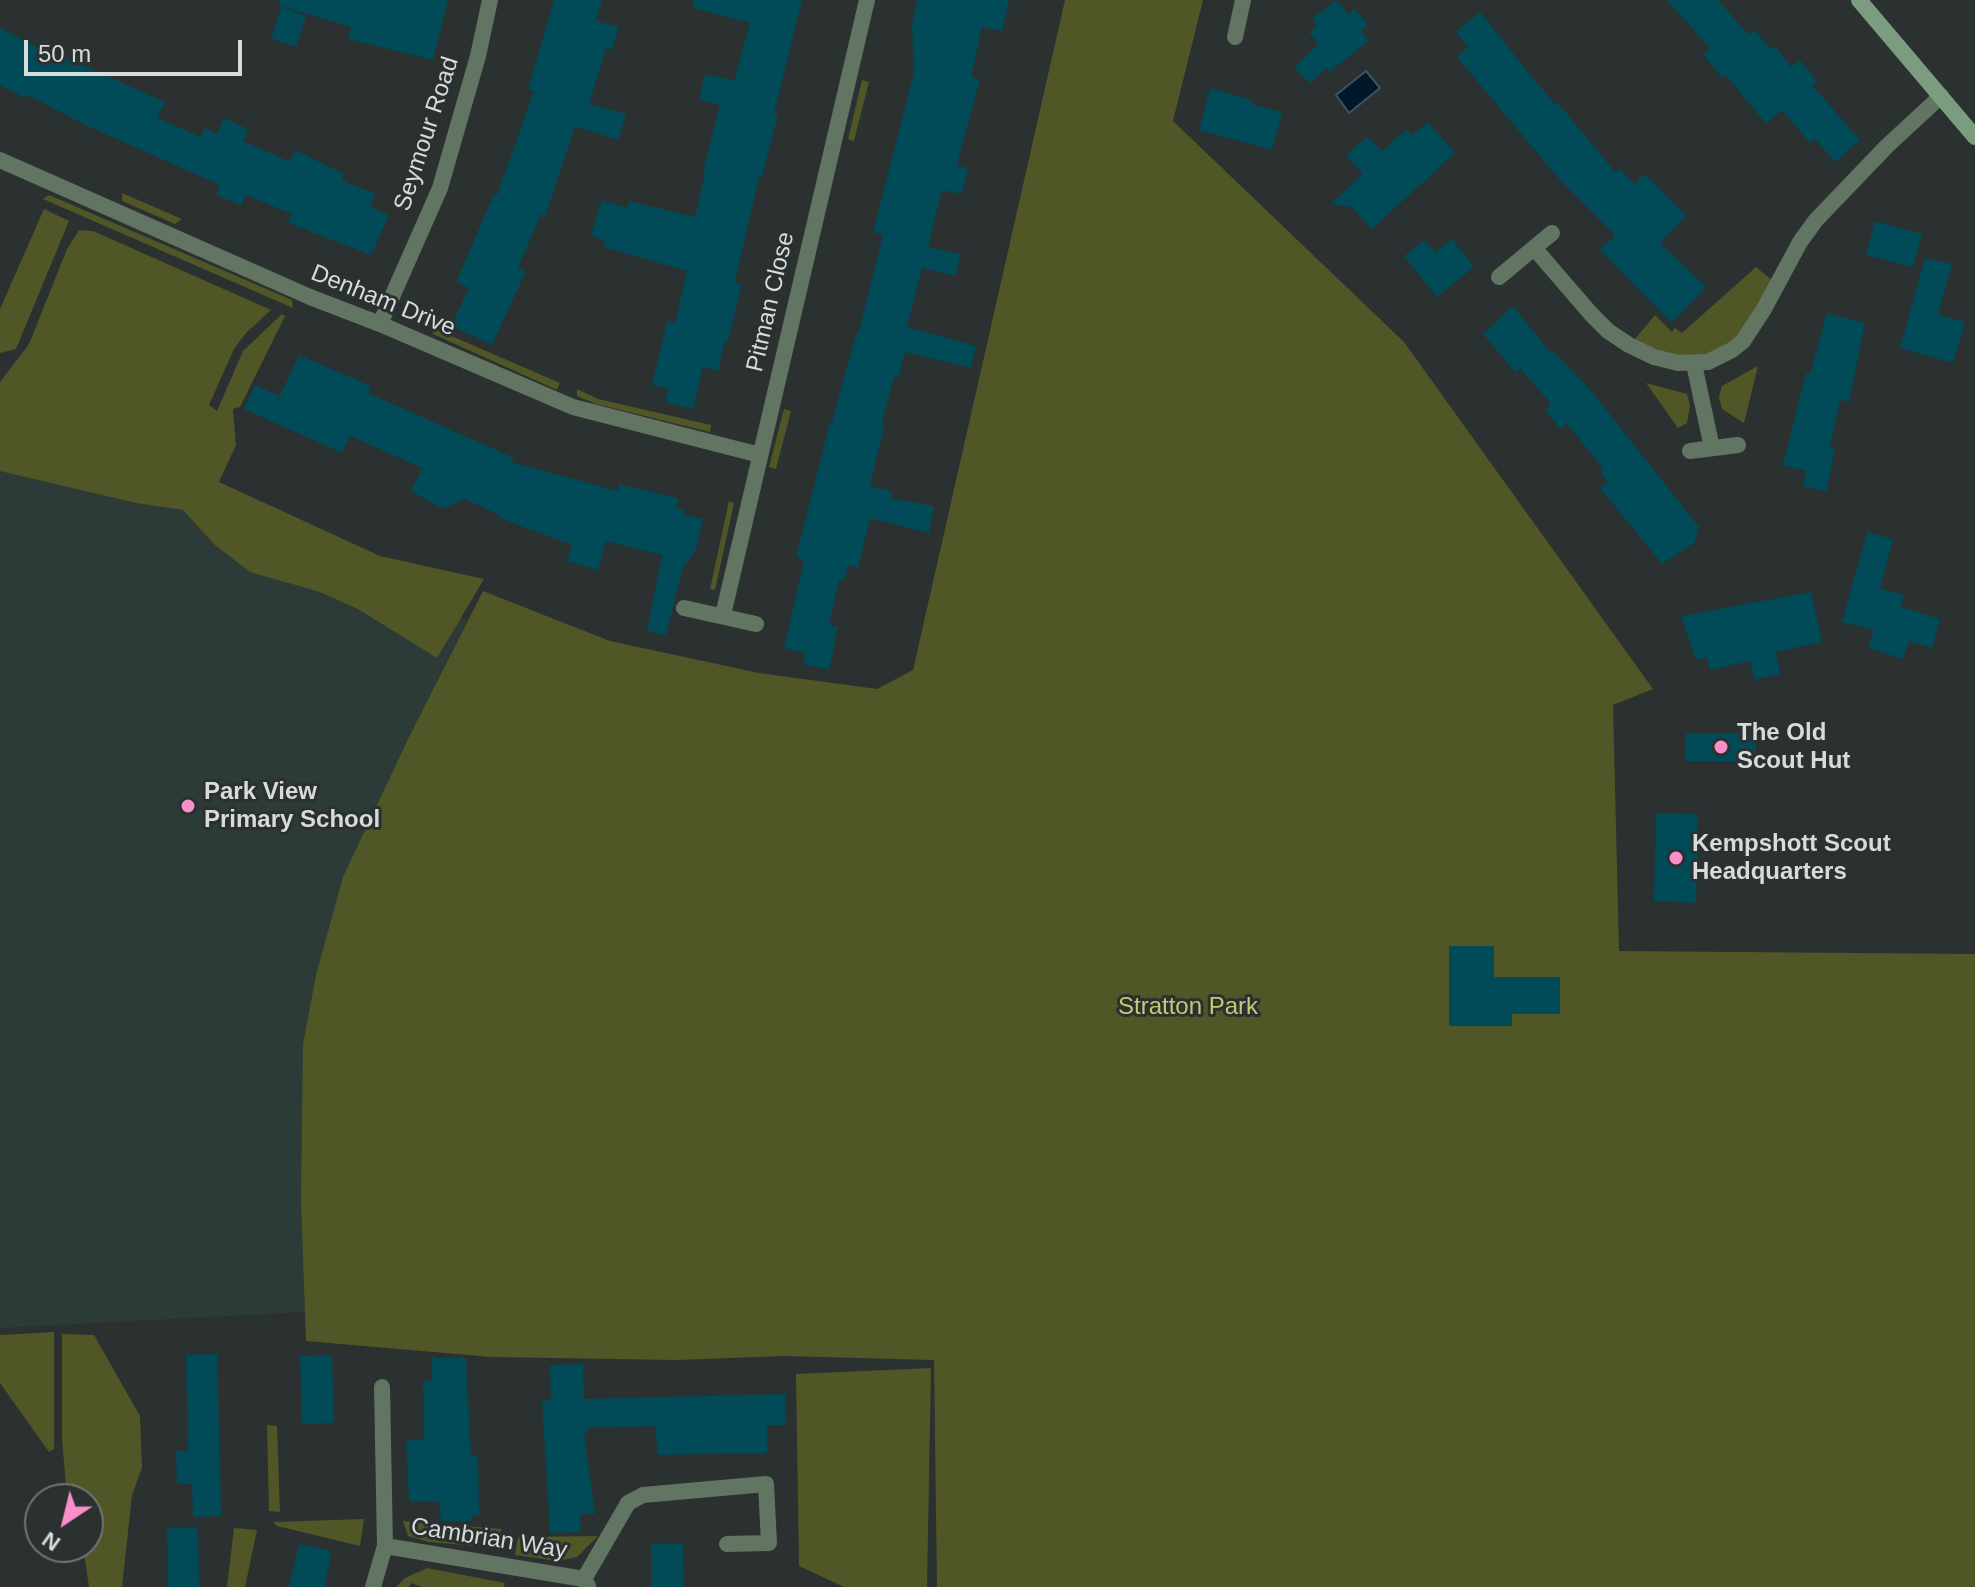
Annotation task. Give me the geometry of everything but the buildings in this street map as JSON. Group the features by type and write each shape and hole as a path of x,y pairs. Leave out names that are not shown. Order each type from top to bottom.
{"street":[{"name":"Seymour Road","path":"380,324 440,188 478,56 490,0"},
{"name":"Pitman Close","path":"723,615 867,0"},
{"path":"1235,37 1243,0"},
{"path":"1859,0 1975,137"},
{"path":"1535,249 1608,331 1654,357 1694,364 1721,357 1743,341 1816,220 1887,146 1941,96"},
{"name":"Denham Drive","path":"0,160 310,297 573,407 760,455"},
{"path":"1499,277 1552,233"},
{"path":"1694,364 1712,448"},
{"path":"1690,451 1738,445"},
{"path":"684,608 756,624"},
{"name":"Cambrian Way","path":"373,1587 385,1546 382,1387"},
{"name":"Cambrian Way","path":"385,1546 586,1583 628,1503 643,1495 766,1484 769,1543 727,1544"}],"shaded area":[{"name":"Park View Primary School","path":"0,402 468,620 410,735 301,1176 306,1312 0,1328"}],"green space":[{"name":"Stratton Park","path":"1065,0 1203,0 1173,121 1404,342 1653,689 1613,705 1619,951 1975,954 1975,1587 937,1587 934,1360 783,1356 677,1360 491,1357 306,1341 301,1200 303,1044 316,975 343,877 483,591 610,641 759,673 877,689 913,670"},
{"path":"862,80 869,82 854,141 848,139"},
{"path":"122,193 182,219 175,224 122,201"},
{"path":"49,195 292,300 293,308 43,199"},
{"path":"44,209 69,221 16,349 0,353 0,309"},
{"path":"79,230 93,231 271,310 234,349 209,405 217,411 243,351 282,314 285,316 240,407 233,409 236,445 219,482 380,556 484,579 437,658 358,609 320,592 250,572 215,545 183,510 136,503 0,471 0,382 29,344 67,249"},
{"path":"1756,267 1773,281 1742,336 1725,348 1701,357 1679,357 1650,348 1635,339 1655,315 1672,332 1675,328 1682,333"},
{"path":"433,328 560,383 557,390 433,334"},
{"path":"1758,366 1744,423 1722,409 1719,397 1722,386"},
{"path":"1646,383 1687,394 1690,405 1687,423 1678,428"},
{"path":"577,389 598,399 711,425 710,432 596,404 577,396"},
{"path":"784,409 791,411 776,469 769,467"},
{"path":"729,501 734,503 715,590 710,589"},
{"path":"54,1332 54,1449 49,1452 0,1383 0,1335"},
{"path":"62,1334 94,1335 140,1416 142,1468 132,1495 122,1587 89,1587 85,1563 104,1563 104,1483 66,1483 62,1439"},
{"path":"931,1368 927,1587 844,1587 799,1566 796,1374"},
{"path":"267,1425 277,1426 280,1512 269,1511"},
{"path":"364,1519 360,1546 277,1526 273,1522"},
{"path":"403,1521 501,1529 498,1548 429,1542 408,1536"},
{"path":"234,1528 257,1530 245,1587 227,1587"},
{"path":"598,1536 577,1557 558,1561 515,1555 518,1537"},
{"path":"427,1568 505,1583 504,1587 422,1587 411,1583 409,1587 396,1587 405,1578"}],"water":[{"path":"1366,71 1380,88 1349,113 1336,95"}],"place":[{"name":"The Old Scout Hut","path":"1721,747"},
{"name":"Park View Primary School","path":"188,806"},
{"name":"Kempshott Scout Headquarters","path":"1676,858"}]}
